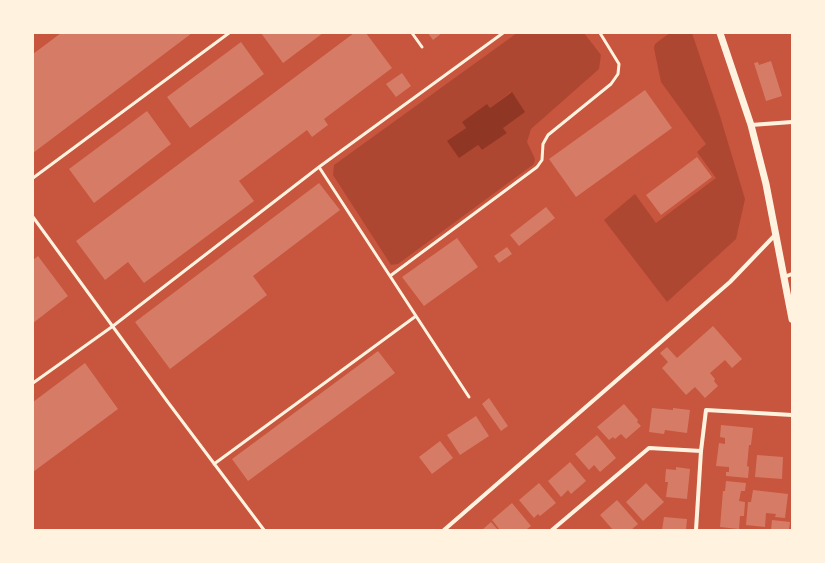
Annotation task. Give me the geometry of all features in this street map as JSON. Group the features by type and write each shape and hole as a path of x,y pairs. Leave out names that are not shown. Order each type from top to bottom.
{"street":[{"path":"720,33 751,125 766,184 792,319"},
{"path":"751,125 792,122"},
{"path":"444,530 730,282 776,233"},
{"path":"784,277 792,274"},
{"path":"696,530 701,451 706,410 792,415"},
{"path":"552,530 649,448 701,451"}],"lane":[{"path":"33,178 229,33"},
{"path":"412,33 422,47"},
{"path":"33,383 113,326 320,167 504,33"},
{"path":"390,276 537,167 542,160 543,144 548,135 611,84 618,74 619,64 600,33"},
{"path":"320,167 469,397"},
{"path":"33,217 264,530"},
{"path":"214,464 416,316"}],"shaded area":[{"path":"517,33 584,33 601,55 599,69 531,129 527,142 535,159 534,164 398,264 391,265 333,175 334,165","holes":["511,92 503,128 507,133 482,150 478,145 447,142 466,128 462,122 487,105 490,108"]},
{"path":"670,33 692,33 720,116 745,199 736,239 667,302 604,220 635,194 656,223 716,178 697,152 706,144 661,82 654,48 655,44"},
{"path":"512,92 525,112 503,128 507,133 482,150 478,145 459,158 447,141 466,128 462,122 487,104 490,108"}],"building":[{"path":"61,33 192,33 33,153 33,54"},
{"path":"261,33 323,33 283,63"},
{"path":"354,33 366,33 392,68 324,119 328,125 312,137 307,130 239,181 254,201 144,283 128,262 105,280 76,241"},
{"path":"428,33 442,33 433,40"},
{"path":"241,42 264,74 190,128 167,97"},
{"path":"771,61 782,96 766,101 754,63 758,62 759,65"},
{"path":"402,73 411,86 396,97 386,84"},
{"path":"645,90 672,128 576,197 549,159"},
{"path":"147,111 171,144 94,203 69,169"},
{"path":"697,157 712,177 661,215 646,195"},
{"path":"319,183 340,210 253,276 267,295 170,369 135,322"},
{"path":"546,207 555,218 519,246 510,235"},
{"path":"457,238 478,267 424,306 402,277"},
{"path":"507,247 512,254 499,263 494,256"},
{"path":"38,256 68,296 33,323 33,260"},
{"path":"713,326 742,359 732,368 725,360 710,373 718,386 705,398 695,387 686,395 662,368 668,362 660,353 667,347 677,358"},
{"path":"378,351 395,373 248,481 232,459"},
{"path":"85,363 118,409 33,472 33,402"},
{"path":"489,398 508,426 501,431 482,404"},
{"path":"624,404 638,420 637,422 641,426 626,439 621,434 615,439 613,437 609,440 597,427"},
{"path":"652,408 690,410 687,433 665,430 664,434 649,432"},
{"path":"476,416 489,436 460,455 447,435"},
{"path":"721,425 753,428 751,445 749,445 747,466 749,467 748,478 726,476 726,472 729,472 729,467 716,466 719,443 725,444 725,438 720,437"},
{"path":"597,435 616,458 600,472 594,465 589,470 575,454"},
{"path":"440,441 453,458 432,474 419,457"},
{"path":"757,455 783,457 782,479 755,477"},
{"path":"570,462 586,481 571,494 568,490 561,497 548,481"},
{"path":"676,467 690,469 687,499 666,497 668,482 665,482 666,469 676,470"},
{"path":"726,481 746,483 745,491 741,491 739,501 745,502 744,516 740,516 739,529 720,527 723,491 725,491"},
{"path":"539,483 556,503 540,516 538,514 534,518 519,500"},
{"path":"646,483 664,502 643,521 626,502"},
{"path":"753,490 788,494 785,518 775,517 776,514 766,513 765,527 746,525 748,502 751,502"},
{"path":"617,500 638,524 631,530 613,530 600,515"},
{"path":"512,503 531,526 527,529 529,530 500,530 492,520"},
{"path":"664,517 687,519 686,530 662,530"},
{"path":"772,520 790,522 789,530 771,530"},
{"path":"491,522 498,530 482,530"}]}
